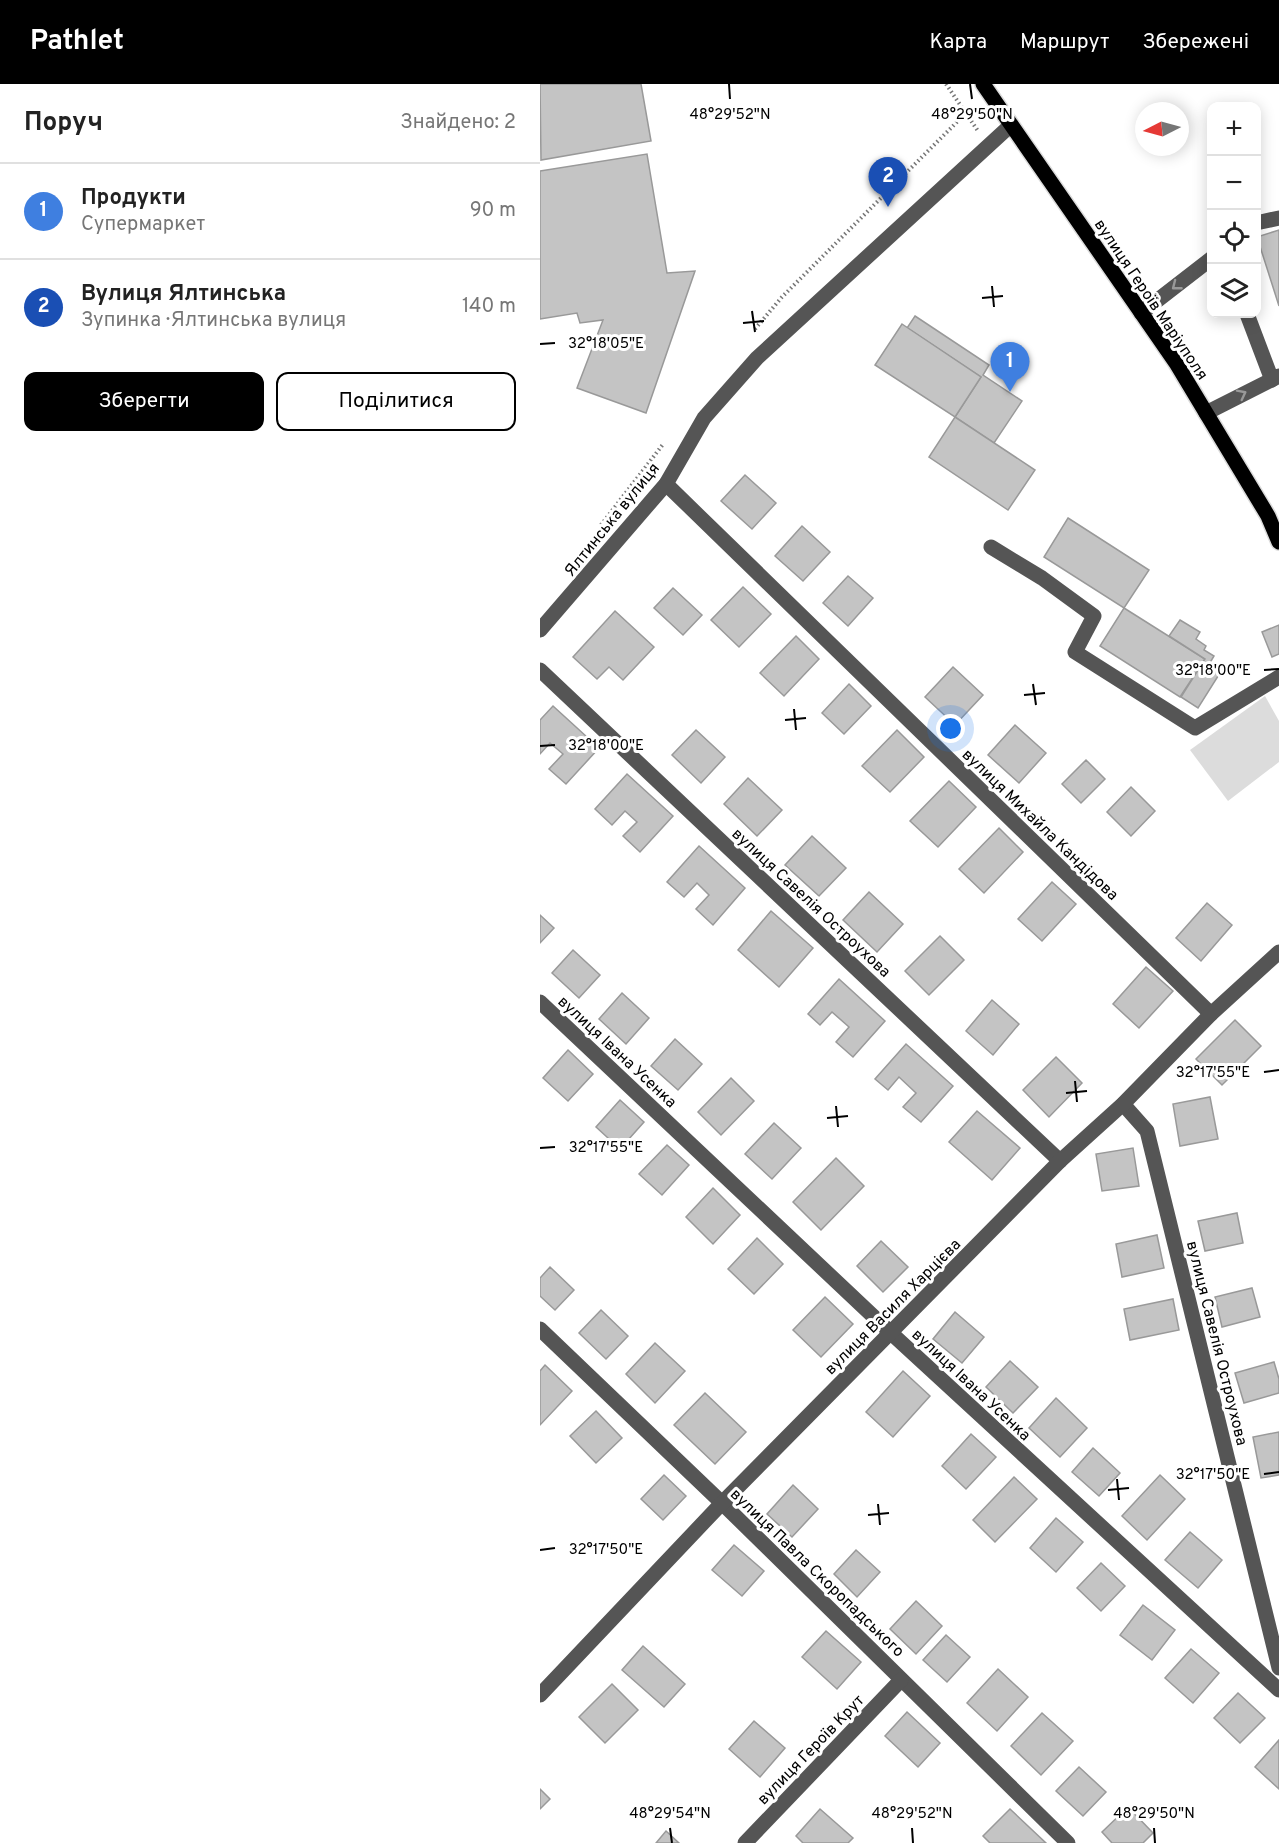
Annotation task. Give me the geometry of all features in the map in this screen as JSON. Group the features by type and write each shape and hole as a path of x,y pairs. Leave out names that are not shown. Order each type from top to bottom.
{"main road":[{"name":"вулиця Героїв Маріуполя","path":"983,84 1176,363 1268,516 1279,542"}],"street":[{"name":"Ялтинська вулиця","path":"540,630 666,484 704,418 757,358 1011,125"},
{"path":"1261,223 1279,218"},
{"path":"1141,313 1207,262"},
{"path":"1206,413 1276,378 1249,318"},
{"name":"вулиця Михайла Кандідова","path":"666,484 1211,1014"},
{"path":"991,547 1042,578 1094,616 1075,652 1195,728 1279,676"},
{"name":"вулиця Савелія Остроухова","path":"540,670 1060,1161"},
{"name":"вулиця Василя Харцієва","path":"540,1695 722,1503 1060,1161 1124,1104 1211,1014 1279,952"},
{"name":"вулиця Івана Усенка","path":"540,1002 891,1334 1279,1690"},
{"name":"вулиця Савелія Остроухова","path":"1124,1104 1147,1131 1279,1668"},
{"name":"вулиця Павла Скоропадського","path":"540,1329 722,1503 1068,1843"},
{"name":"вулиця Героїв Крут","path":"745,1843 901,1680"}],"path":[{"path":"946,84 988,146"}],"shaded area":[{"path":"1265,696 1279,721 1279,762 1228,801 1190,750"}],"building":[{"path":"540,84 641,84 651,141 541,160"},
{"path":"647,154 667,273 695,271 646,413 577,388 603,320 580,323 577,313 540,319 540,171"},
{"path":"1279,230 1279,306 1261,250 1261,236"},
{"path":"915,316 989,365 983,375 1022,401 994,443 955,417 981,377 907,328"},
{"path":"902,324 981,377 955,417 875,365"},
{"path":"955,417 1035,470 1008,510 929,457"},
{"path":"745,475 776,503 752,529 721,501"},
{"path":"1068,518 1149,570 1124,608 1044,557"},
{"path":"802,526 830,552 803,581 775,556"},
{"path":"848,576 873,598 848,626 823,603"},
{"path":"743,587 771,614 739,647 711,620"},
{"path":"673,588 702,615 683,635 654,608"},
{"path":"1124,608 1205,659 1180,697 1100,646"},
{"path":"615,611 654,647 623,680 609,667 597,679 573,657"},
{"path":"1180,620 1200,632 1196,639 1206,646 1204,650 1214,656 1208,666 1220,673 1198,708 1181,697 1205,659 1169,636"},
{"path":"1279,625 1279,654 1272,657 1262,632"},
{"path":"796,636 819,659 784,696 760,673"},
{"path":"953,667 983,695 955,725 925,697"},
{"path":"849,684 871,706 844,734 822,713"},
{"path":"553,706 599,748 566,784 549,769 563,754 550,743 540,754 540,720"},
{"path":"1015,725 1046,753 1019,783 988,755"},
{"path":"696,730 725,757 701,783 672,755"},
{"path":"897,730 924,757 890,792 862,766"},
{"path":"1086,760 1105,779 1081,803 1062,784"},
{"path":"627,774 673,816 640,852 623,836 637,822 625,811 612,825 595,809"},
{"path":"748,778 782,810 757,836 724,804"},
{"path":"949,781 976,807 938,847 910,821"},
{"path":"1131,787 1155,811 1131,836 1107,812"},
{"path":"999,828 1023,852 984,893 959,869"},
{"path":"812,836 846,868 819,896 785,865"},
{"path":"699,846 745,888 713,925 696,909 709,895 697,883 684,897 667,882"},
{"path":"1052,882 1076,904 1042,941 1018,919"},
{"path":"869,892 903,924 877,952 843,920"},
{"path":"1207,903 1232,925 1201,961 1176,938"},
{"path":"771,911 813,948 779,987 738,950"},
{"path":"540,915 554,928 540,943"},
{"path":"940,936 964,960 929,995 905,971"},
{"path":"573,950 600,975 579,998 552,973"},
{"path":"1146,967 1173,991 1139,1028 1113,1004"},
{"path":"839,979 885,1021 853,1057 836,1042 849,1027 832,1012 820,1025 808,1014"},
{"path":"622,993 649,1018 626,1044 599,1019"},
{"path":"992,1000 1019,1024 993,1055 966,1031"},
{"path":"1235,1020 1261,1046 1222,1085 1196,1059"},
{"path":"675,1039 702,1064 678,1090 651,1066"},
{"path":"906,1044 953,1086 921,1122 903,1107 916,1093 899,1077 888,1090 875,1079"},
{"path":"568,1050 593,1074 568,1101 543,1078"},
{"path":"1056,1057 1082,1083 1049,1117 1023,1090"},
{"path":"731,1078 754,1101 721,1135 698,1112"},
{"path":"1210,1097 1218,1139 1180,1146 1173,1104"},
{"path":"620,1100 644,1122 620,1149 596,1127"},
{"path":"977,1111 1020,1148 992,1180 949,1142"},
{"path":"774,1123 801,1148 772,1179 745,1154"},
{"path":"667,1145 689,1165 662,1195 639,1174"},
{"path":"1133,1148 1139,1186 1102,1191 1096,1154"},
{"path":"836,1158 864,1186 821,1230 793,1202"},
{"path":"713,1188 740,1215 713,1244 686,1217"},
{"path":"1237,1213 1243,1243 1205,1251 1198,1221"},
{"path":"1157,1235 1164,1268 1122,1277 1116,1244"},
{"path":"757,1238 783,1264 754,1294 728,1269"},
{"path":"881,1241 908,1267 883,1292 857,1266"},
{"path":"550,1267 574,1290 555,1310 540,1296 540,1278"},
{"path":"1252,1288 1260,1317 1222,1327 1215,1297"},
{"path":"825,1297 853,1324 821,1357 793,1330"},
{"path":"1173,1299 1179,1330 1130,1340 1124,1309"},
{"path":"601,1310 628,1336 606,1359 579,1333"},
{"path":"955,1312 984,1337 962,1363 933,1339"},
{"path":"655,1343 685,1371 655,1403 626,1374"},
{"path":"1010,1361 1038,1387 1013,1413 986,1387"},
{"path":"1274,1362 1279,1379 1279,1393 1244,1403 1235,1373"},
{"path":"545,1365 572,1391 540,1425 540,1371"},
{"path":"903,1371 930,1396 893,1437 866,1412"},
{"path":"705,1393 746,1432 715,1464 674,1425"},
{"path":"1056,1398 1087,1428 1060,1457 1029,1428"},
{"path":"596,1411 622,1438 596,1463 570,1436"},
{"path":"1279,1432 1279,1475 1261,1478 1253,1437"},
{"path":"971,1434 996,1457 966,1489 942,1466"},
{"path":"1093,1448 1120,1473 1099,1496 1072,1472"},
{"path":"664,1475 686,1496 663,1520 641,1499"},
{"path":"1160,1475 1185,1499 1147,1540 1122,1516"},
{"path":"1014,1477 1037,1499 995,1542 973,1520"},
{"path":"793,1485 818,1509 792,1537 767,1514"},
{"path":"1056,1518 1083,1542 1056,1572 1030,1548"},
{"path":"1190,1532 1222,1560 1198,1588 1165,1560"},
{"path":"734,1545 764,1571 742,1596 712,1570"},
{"path":"856,1550 880,1572 857,1597 834,1574"},
{"path":"1101,1563 1125,1586 1101,1611 1077,1588"},
{"path":"916,1601 942,1626 916,1654 890,1629"},
{"path":"1143,1605 1175,1630 1152,1660 1120,1635"},
{"path":"826,1631 861,1662 837,1689 802,1657"},
{"path":"946,1635 970,1657 947,1682 923,1660"},
{"path":"643,1646 685,1684 664,1707 622,1670"},
{"path":"1191,1649 1219,1673 1193,1703 1165,1678"},
{"path":"998,1669 1028,1697 997,1731 967,1703"},
{"path":"612,1684 638,1710 605,1743 579,1717"},
{"path":"1238,1693 1265,1718 1240,1743 1214,1718"},
{"path":"907,1712 940,1743 918,1767 885,1736"},
{"path":"1042,1713 1073,1741 1041,1775 1011,1746"},
{"path":"754,1721 785,1748 760,1777 729,1749"},
{"path":"1279,1740 1279,1789 1255,1767"},
{"path":"1079,1767 1106,1792 1083,1816 1056,1791"},
{"path":"540,1789 550,1799 540,1809"},
{"path":"1128,1807 1153,1833 1143,1843 1112,1843 1102,1832"},
{"path":"820,1809 853,1838 848,1843 803,1843 796,1836"},
{"path":"1010,1809 1046,1843 990,1843 983,1836"},
{"path":"666,1831 679,1843 656,1843"}],"place":[{"name":"Вулиця Ялтинська","path":"888,207"},
{"name":"Продукти","path":"1010,392"}]}
